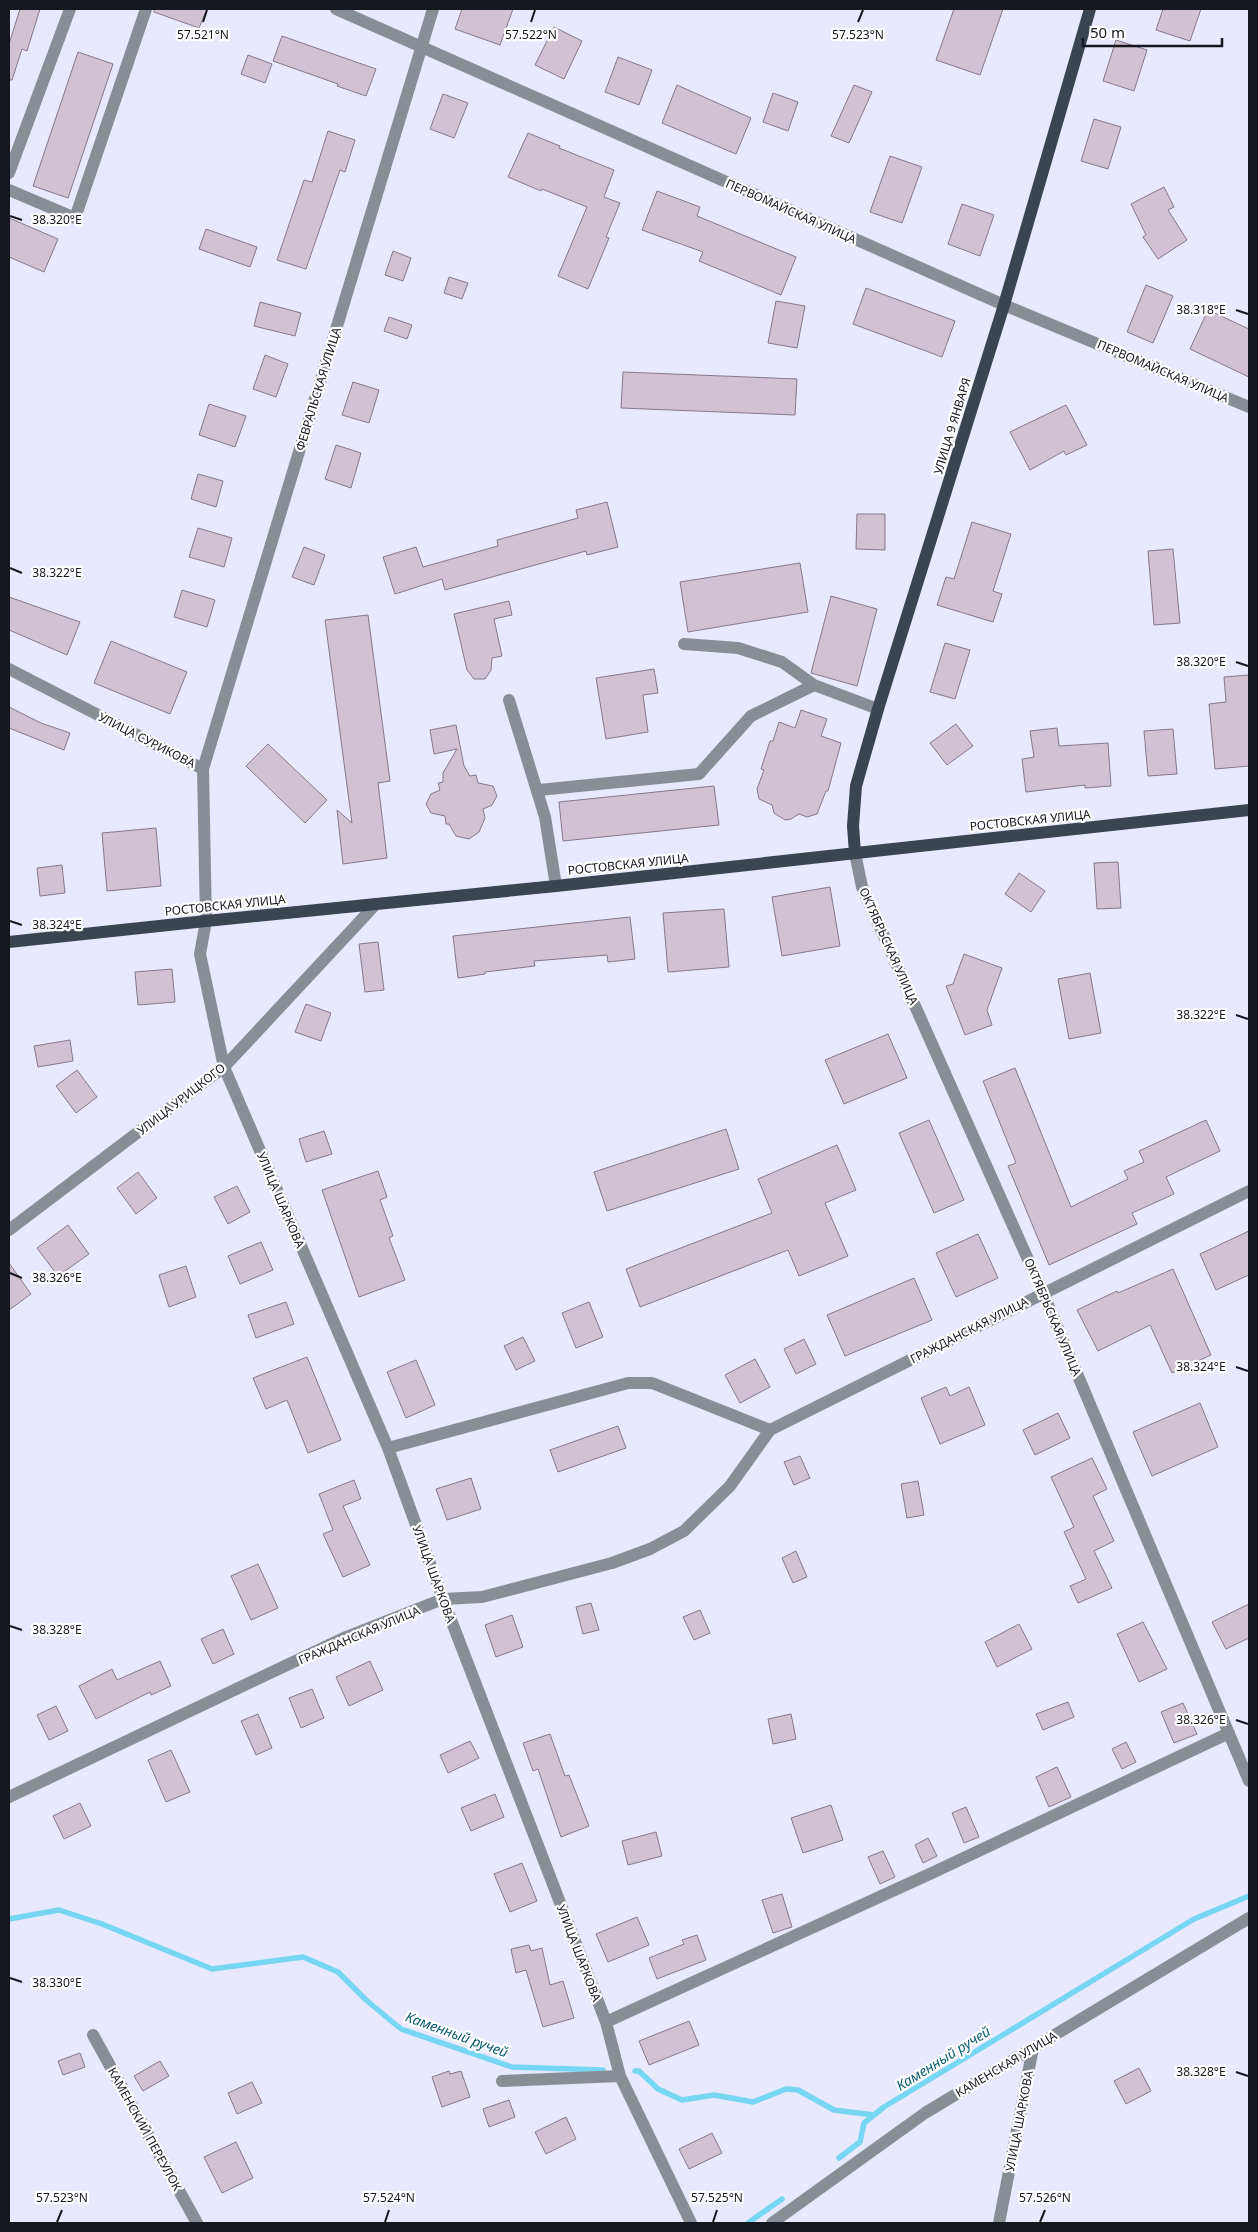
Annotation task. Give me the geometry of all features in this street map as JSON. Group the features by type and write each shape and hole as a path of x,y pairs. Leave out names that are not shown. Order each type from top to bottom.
{"main road":[{"name":"УЛИЦА 9 ЯНВАРЯ","path":"855,853 852,826 856,786 878,709 1004,305 1090,9"},
{"name":"РОСТОВСКАЯ УЛИЦА","path":"9,942 556,886 1249,810"}],"street":[{"path":"9,173 70,9"},
{"path":"9,190 75,218 146,9"},
{"name":"ПЕРВОМАЙСКАЯ УЛИЦА","path":"336,9 1004,305 1249,407"},
{"name":"ФЕВРАЛЬСКАЯ УЛИЦА","path":"203,769 433,9"},
{"path":"684,644 738,648 782,662 814,685 878,709"},
{"name":"УЛИЦА СУРИКОВА","path":"9,669 203,769 206,921"},
{"path":"539,790 698,774 751,716 814,685"},
{"path":"509,700 546,817 556,886"},
{"name":"ОКТЯБРЬСКАЯ УЛИЦА","path":"855,853 862,887 1043,1293 1229,1733 1248,1772"},
{"name":"УЛИЦА УРИЦКОГО","path":"9,1230 224,1067 376,904"},
{"name":"УЛИЦА ШАРКОВА","path":"206,921 200,954 224,1067 388,1448 443,1600 606,2022 620,2076 691,2223"},
{"name":"ГРАЖДАНСКАЯ УЛИЦА","path":"9,1797 346,1637 443,1600 482,1597 612,1563 650,1549 684,1531 730,1486 770,1430 1249,1191"},
{"path":"388,1448 628,1383 652,1383 770,1430"},
{"path":"606,2022 934,1872 1229,1733"},
{"name":"КАМЕНСКАЯ УЛИЦА","path":"772,2223 925,2113 1249,1918"},
{"name":"КАМЕНСКИЙ ПЕРЕУЛОК","path":"93,2035 197,2223"},
{"name":"УЛИЦА ШАРКОВА","path":"999,2223 1033,2048"},
{"path":"502,2081 620,2076"}],"building":[{"path":"20,9 40,9 27,51 22,49 12,80 9,80 9,44"},
{"path":"154,9 207,9 199,28 154,12"},
{"path":"462,9 513,9 500,45 455,29"},
{"path":"954,9 1003,9 980,75 936,60"},
{"path":"1163,9 1201,9 1190,41 1156,30"},
{"path":"554,27 582,41 564,79 535,65"},
{"path":"282,36 376,69 366,96 273,61"},
{"path":"1116,40 1147,50 1134,91 1103,81"},
{"path":"78,52 113,64 68,198 33,186"},
{"path":"248,55 272,64 265,83 241,74"},
{"path":"618,57 652,70 639,105 605,92"},
{"path":"677,85 751,118 736,154 662,123"},
{"path":"854,85 872,92 849,143 831,136"},
{"path":"773,93 798,102 788,131 763,122"},
{"path":"443,94 468,103 454,138 430,129"},
{"path":"1094,119 1121,127 1108,169 1081,161"},
{"path":"328,131 355,140 345,172 340,170 306,269 277,260 304,180 312,182"},
{"path":"528,133 560,146 559,148 614,170 604,197 620,203 606,237 609,238 588,289 558,276 587,207 508,177"},
{"path":"890,156 922,167 902,223 870,212"},
{"path":"1164,187 1174,207 1168,210 1187,240 1158,259 1143,237 1146,235 1131,204"},
{"path":"657,191 700,207 697,216 796,257 781,295 699,261 703,252 642,230"},
{"path":"962,204 994,215 980,256 948,244"},
{"path":"9,218 58,239 44,272 9,257"},
{"path":"206,229 257,247 250,267 199,249"},
{"path":"393,251 411,258 403,281 385,275"},
{"path":"449,277 468,283 462,299 444,293"},
{"path":"1146,285 1173,296 1153,343 1127,332"},
{"path":"866,288 955,321 942,357 853,324"},
{"path":"776,301 805,306 797,348 768,343"},
{"path":"260,302 301,313 295,336 254,326"},
{"path":"1208,310 1249,329 1249,377 1190,349"},
{"path":"389,317 412,325 407,339 384,331"},
{"path":"265,355 288,364 276,397 253,389"},
{"path":"623,372 797,379 795,415 621,408"},
{"path":"353,382 379,390 369,423 342,415"},
{"path":"209,404 246,416 235,447 199,435"},
{"path":"1066,405 1087,445 1066,455 1064,451 1030,470 1010,432"},
{"path":"336,445 361,453 351,488 325,479"},
{"path":"198,474 223,481 216,507 191,499"},
{"path":"607,502 618,547 587,555 586,551 445,590 442,579 395,594 383,557 416,547 423,567 498,546 497,540 578,518 576,510"},
{"path":"857,514 885,514 885,550 856,549"},
{"path":"972,522 1011,534 993,591 1002,594 993,622 937,605 946,577 954,579"},
{"path":"198,528 232,538 224,567 189,557"},
{"path":"304,547 325,555 314,585 292,577"},
{"path":"1173,549 1180,623 1154,625 1148,551"},
{"path":"800,563 808,612 688,632 680,582"},
{"path":"182,590 215,600 207,627 174,617"},
{"path":"831,596 877,609 857,686 811,673"},
{"path":"9,597 80,622 67,655 9,630"},
{"path":"509,601 512,615 494,619 502,656 492,658 491,670 485,679 474,679 467,670 454,614"},
{"path":"368,615 390,781 378,783 387,858 343,864 337,810 352,823 325,620"},
{"path":"111,641 187,672 170,714 94,683"},
{"path":"945,643 970,650 955,699 930,692"},
{"path":"654,669 658,693 643,695 648,732 606,739 596,678"},
{"path":"1249,675 1249,766 1215,769 1209,704 1226,702 1224,677"},
{"path":"9,707 41,723 70,733 64,750 9,728"},
{"path":"801,710 827,719 821,736 841,743 828,791 826,791 817,814 807,817 799,814 785,820 774,813 772,805 759,799 757,789 764,770 761,769 770,741 773,741 779,722 795,728"},
{"path":"956,724 973,746 947,765 930,743"},
{"path":"456,725 464,766 470,776 476,775 478,783 493,786 497,796 492,805 483,809 485,818 479,832 469,839 456,836 449,824 446,824 445,816 431,813 426,804 431,794 440,790 438,783 443,782 443,773 457,749 434,754 430,730"},
{"path":"1057,728 1059,746 1108,743 1111,786 1085,788 1085,785 1026,792 1022,759 1034,757 1030,731"},
{"path":"1173,729 1177,774 1148,776 1144,731"},
{"path":"268,744 327,800 305,823 246,766"},
{"path":"714,786 719,825 563,841 559,802"},
{"path":"156,828 161,886 107,891 102,833"},
{"path":"1118,862 1121,908 1097,909 1094,863"},
{"path":"62,865 65,893 40,896 37,868"},
{"path":"1019,873 1045,891 1031,912 1005,894"},
{"path":"830,887 840,946 782,956 772,897"},
{"path":"724,909 729,967 668,972 663,913"},
{"path":"630,917 635,959 608,962 607,955 534,961 535,966 485,972 485,974 458,978 453,936"},
{"path":"378,942 384,990 365,992 359,944"},
{"path":"964,954 1002,968 987,1010 992,1025 965,1035 946,986 953,984"},
{"path":"172,969 175,1002 138,1005 135,972"},
{"path":"1090,973 1101,1033 1069,1039 1058,979"},
{"path":"306,1004 331,1013 321,1041 295,1032"},
{"path":"888,1034 907,1078 844,1104 825,1060"},
{"path":"70,1040 73,1061 38,1067 34,1046"},
{"path":"1015,1068 1071,1207 1128,1179 1124,1171 1144,1162 1139,1151 1206,1120 1220,1151 1166,1177 1174,1194 1132,1213 1137,1224 1049,1265 1008,1166 1016,1163 983,1081"},
{"path":"77,1070 97,1097 76,1113 56,1086"},
{"path":"929,1120 964,1200 934,1213 899,1133"},
{"path":"726,1129 739,1169 607,1211 594,1172"},
{"path":"324,1131 332,1154 306,1162 299,1139"},
{"path":"837,1145 856,1190 825,1203 848,1256 799,1276 788,1250 640,1307 626,1269 772,1213 758,1179"},
{"path":"378,1171 387,1197 380,1200 393,1236 389,1238 405,1280 359,1297 322,1190"},
{"path":"138,1172 157,1198 136,1214 117,1188"},
{"path":"237,1186 250,1212 228,1224 214,1197"},
{"path":"68,1225 89,1254 58,1276 37,1248"},
{"path":"1249,1231 1249,1275 1216,1290 1200,1254"},
{"path":"978,1234 998,1278 956,1297 936,1253"},
{"path":"261,1242 273,1270 240,1284 228,1256"},
{"path":"9,1263 31,1294 9,1310"},
{"path":"186,1266 196,1297 169,1307 159,1275"},
{"path":"1173,1269 1211,1355 1172,1373 1150,1325 1098,1351 1077,1310 1117,1291 1118,1293"},
{"path":"914,1278 932,1320 845,1356 827,1315"},
{"path":"286,1302 294,1324 256,1338 248,1315"},
{"path":"589,1302 603,1337 576,1348 562,1313"},
{"path":"523,1337 535,1361 516,1370 504,1346"},
{"path":"804,1339 816,1364 796,1374 784,1349"},
{"path":"307,1357 341,1440 308,1453 287,1400 266,1409 253,1378"},
{"path":"755,1359 770,1387 740,1403 725,1375"},
{"path":"416,1360 435,1405 406,1418 387,1372"},
{"path":"946,1387 950,1396 969,1387 985,1425 940,1444 921,1398"},
{"path":"1200,1403 1218,1447 1152,1476 1133,1432"},
{"path":"1058,1413 1070,1438 1035,1455 1023,1430"},
{"path":"618,1426 626,1448 558,1472 550,1450"},
{"path":"800,1456 810,1478 794,1485 784,1462"},
{"path":"1092,1458 1107,1489 1093,1496 1114,1541 1094,1551 1112,1588 1078,1603 1070,1586 1086,1579 1064,1532 1074,1527 1051,1477"},
{"path":"471,1478 481,1509 447,1520 436,1489"},
{"path":"354,1480 361,1499 343,1506 370,1565 343,1577 323,1534 333,1530 319,1494"},
{"path":"918,1481 924,1515 907,1518 901,1484"},
{"path":"796,1551 807,1577 793,1583 782,1558"},
{"path":"258,1564 278,1608 251,1620 231,1576"},
{"path":"591,1603 599,1630 583,1634 576,1607"},
{"path":"1249,1604 1249,1638 1226,1649 1212,1622"},
{"path":"700,1610 710,1633 694,1640 683,1617"},
{"path":"512,1615 523,1647 496,1657 485,1625"},
{"path":"1143,1622 1167,1669 1139,1682 1117,1634"},
{"path":"1019,1624 1032,1649 997,1667 985,1642"},
{"path":"223,1629 234,1654 213,1664 201,1639"},
{"path":"160,1661 171,1686 151,1695 150,1692 96,1719 79,1686 112,1669 117,1680"},
{"path":"370,1661 383,1690 349,1706 336,1677"},
{"path":"312,1689 324,1718 301,1728 289,1698"},
{"path":"1068,1702 1074,1717 1043,1730 1036,1714"},
{"path":"1183,1703 1197,1734 1174,1743 1161,1712"},
{"path":"56,1706 68,1731 49,1740 37,1715"},
{"path":"258,1714 272,1748 256,1755 241,1721"},
{"path":"791,1714 796,1739 773,1744 768,1719"},
{"path":"550,1734 565,1776 569,1775 589,1826 561,1837 538,1769 533,1771 523,1743"},
{"path":"470,1741 479,1758 448,1773 440,1755"},
{"path":"1126,1742 1136,1762 1122,1769 1112,1749"},
{"path":"171,1750 190,1792 166,1802 148,1760"},
{"path":"1057,1767 1071,1797 1049,1807 1036,1777"},
{"path":"495,1794 504,1817 471,1831 461,1808"},
{"path":"80,1803 91,1826 64,1839 53,1816"},
{"path":"831,1805 843,1840 803,1853 791,1818"},
{"path":"966,1807 979,1837 964,1843 952,1813"},
{"path":"656,1832 662,1856 628,1865 622,1841"},
{"path":"928,1838 937,1856 923,1863 915,1845"},
{"path":"883,1851 895,1877 880,1884 868,1857"},
{"path":"522,1863 537,1901 510,1912 494,1874"},
{"path":"782,1894 792,1927 773,1933 762,1900"},
{"path":"637,1917 649,1945 608,1962 596,1934"},
{"path":"697,1935 706,1960 657,1979 649,1958 684,1944 682,1940"},
{"path":"529,1945 531,1951 542,1948 550,1985 563,1981 574,2018 543,2027 526,1970 516,1973 511,1949"},
{"path":"689,2021 699,2045 649,2065 639,2041"},
{"path":"80,2053 85,2067 63,2075 58,2061"},
{"path":"160,2061 169,2076 143,2091 134,2076"},
{"path":"1139,2068 1151,2091 1126,2104 1114,2081"},
{"path":"449,2071 450,2074 461,2071 470,2097 442,2107 432,2077"},
{"path":"252,2082 262,2103 237,2114 228,2093"},
{"path":"509,2100 515,2117 489,2127 483,2109"},
{"path":"566,2117 576,2139 546,2154 535,2132"},
{"path":"712,2133 722,2153 689,2169 679,2149"},
{"path":"236,2142 253,2178 222,2193 204,2157"}],"waterway":[{"name":"Каменный ручей","path":"839,2158 860,2142 864,2123 884,2107 1194,1919 1249,1896"},
{"name":"Каменный ручей","path":"9,1919 59,1910 102,1924 212,1969 303,1957 338,1972 366,2000 401,2029 512,2067 603,2070"},
{"name":"Каменный ручей","path":"635,2071 639,2071 658,2089 682,2100 714,2095 753,2102 786,2089 798,2090 834,2110 874,2115"},
{"path":"748,2223 782,2199"}]}
